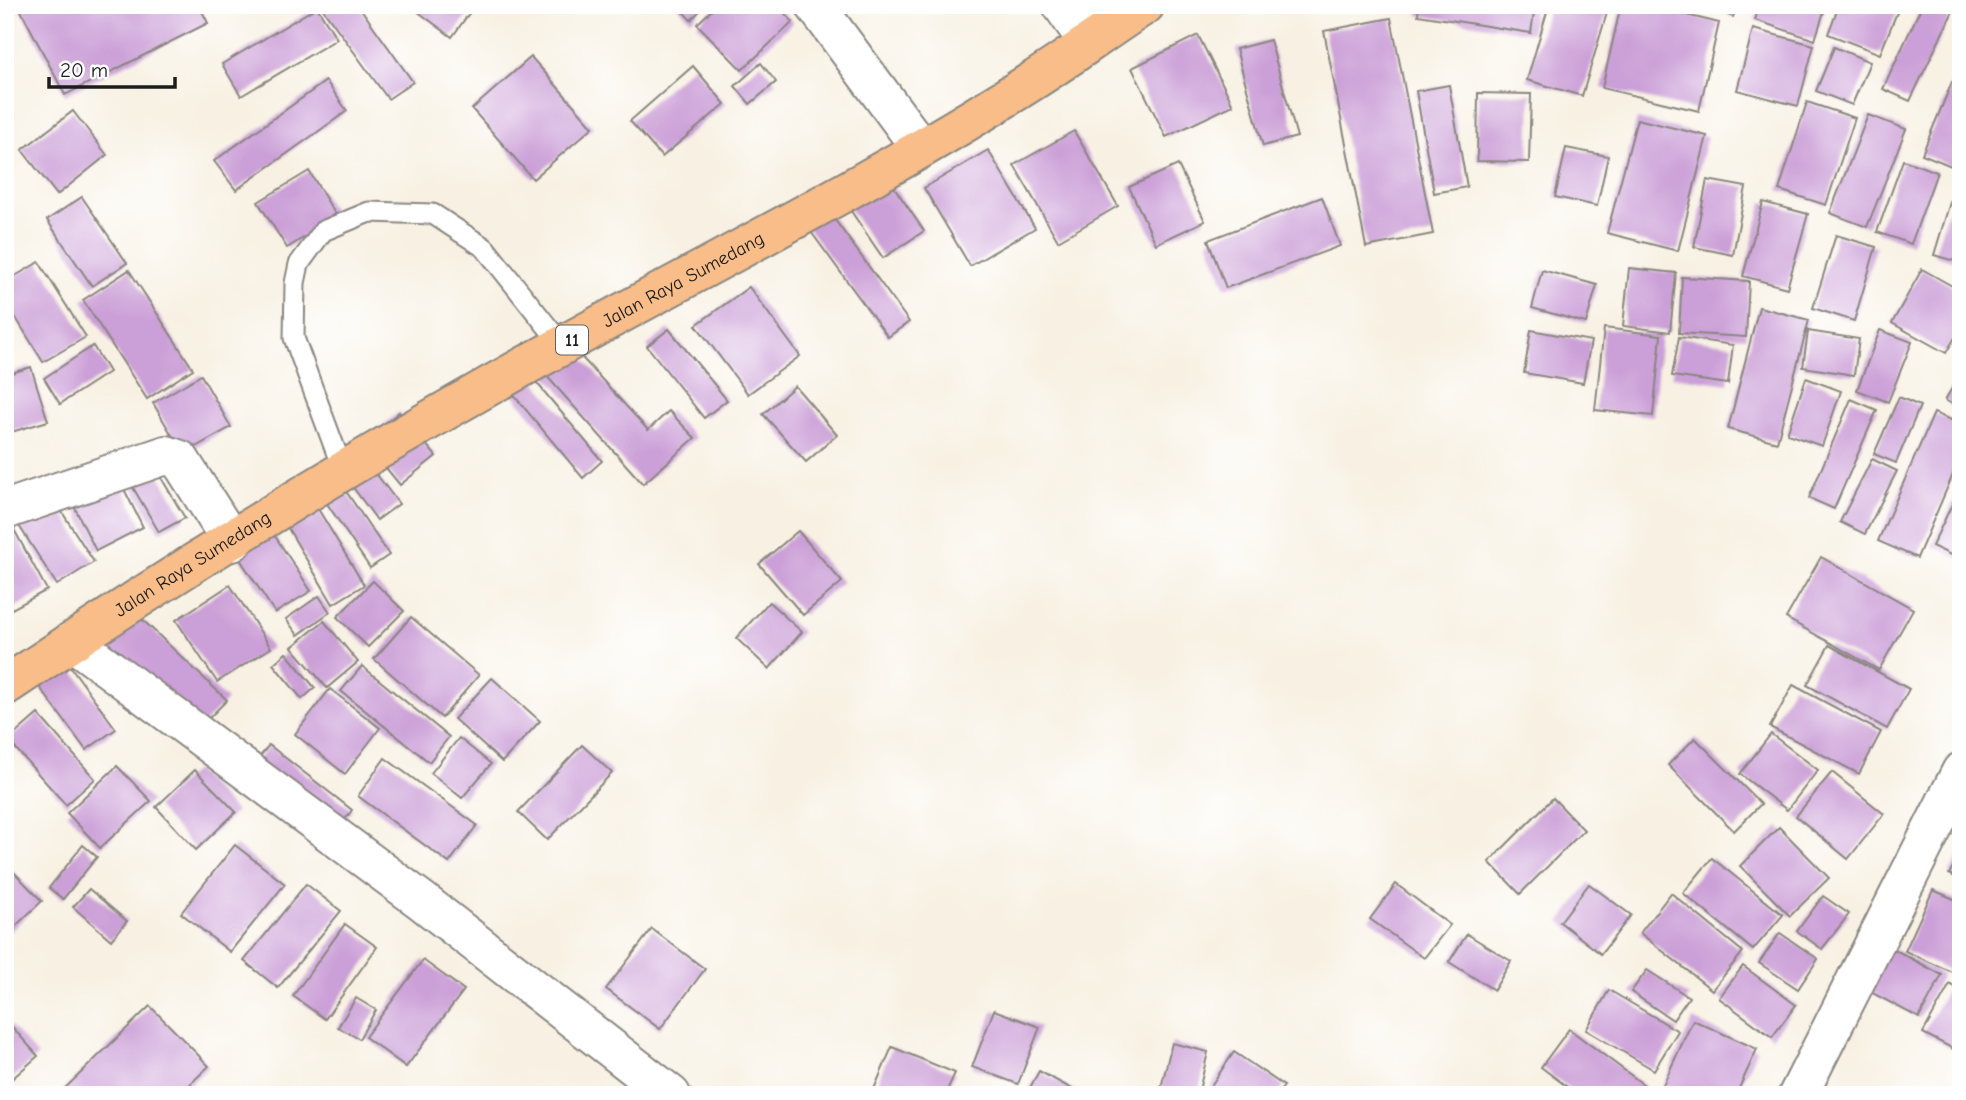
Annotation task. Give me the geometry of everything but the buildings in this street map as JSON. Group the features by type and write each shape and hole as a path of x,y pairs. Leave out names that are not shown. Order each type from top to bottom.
{"highway":[{"name":"Jalan Raya Sumedang","path":"5,686 72,641 344,473 562,345 699,274 920,147 1036,79 1145,5"}],"street":[{"path":"816,5 920,147"},
{"path":"1062,5 1088,42"},
{"path":"5,510 166,455 173,455 180,460 232,542"},
{"path":"72,641 422,901 671,1095"},
{"path":"1798,1095 1961,772"}],"lane":[{"path":"344,473 294,338 294,292 299,264 323,231 369,212 433,214 485,248 562,345"}]}
